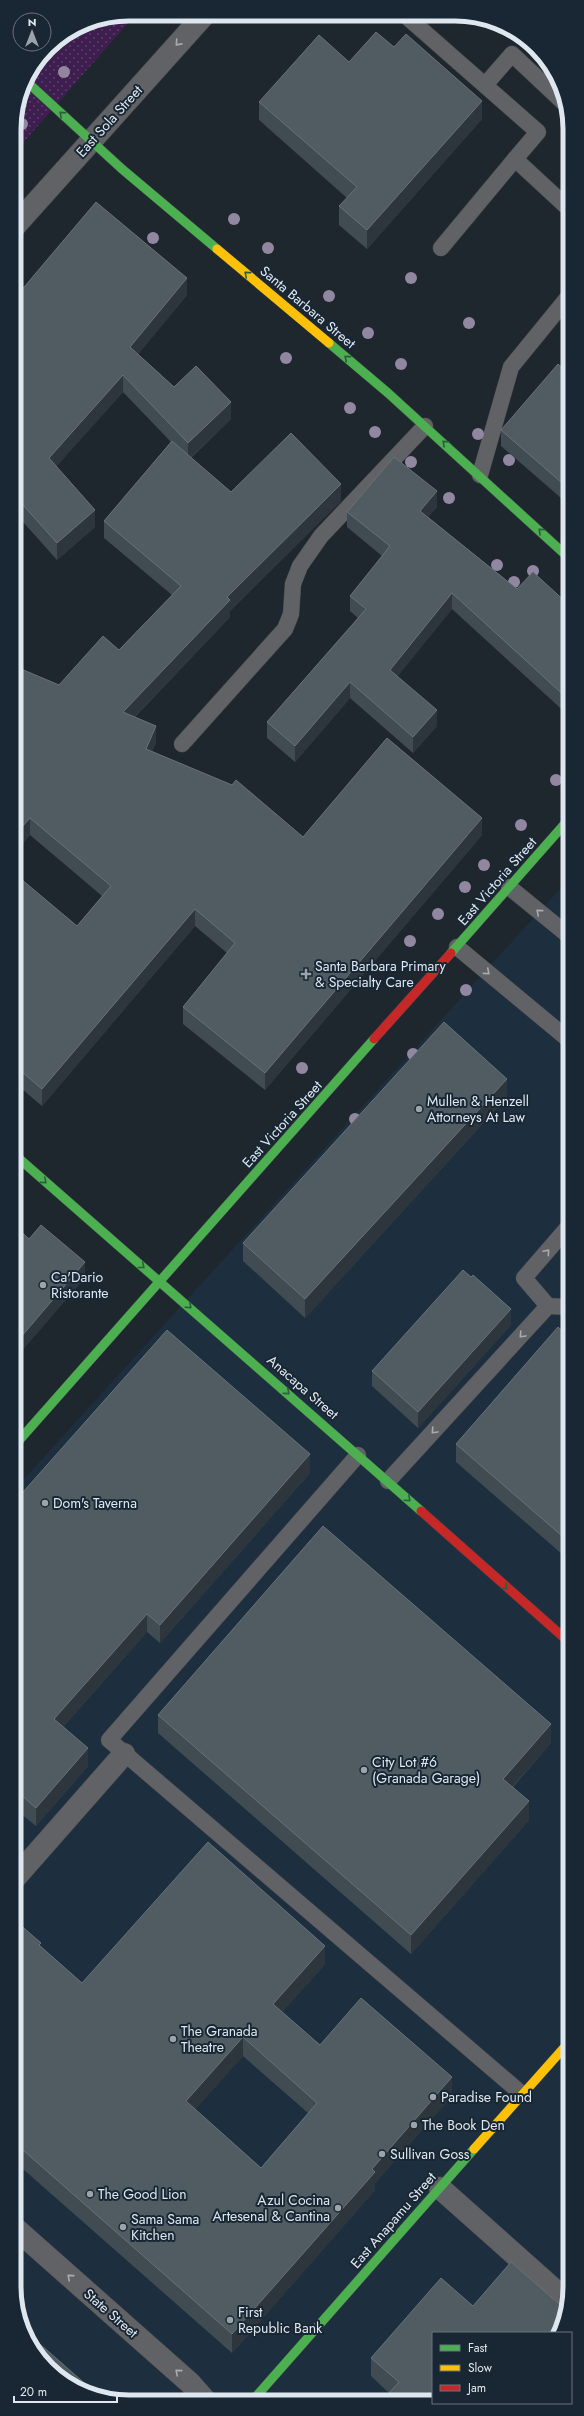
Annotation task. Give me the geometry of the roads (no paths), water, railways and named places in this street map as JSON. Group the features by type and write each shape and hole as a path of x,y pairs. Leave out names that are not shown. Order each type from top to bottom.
{"street":[{"name":"East Sola Street","path":"21,219 198,21"},
{"name":"Santa Barbara Street","path":"30,85 122,169 425,426 563,552"},
{"name":"East Victoria Street","path":"21,1438 160,1280 195,1244 563,827"},
{"name":"Anacapa Street","path":"21,1160 109,1238 160,1280 563,1637"},
{"path":"21,1871 124,1754"},
{"name":"East Anapamu Street","path":"257,2395 563,2048"},
{"path":"440,2188 563,2297"},
{"name":"State Street","path":"21,2233 190,2383 201,2395"}],"lane":[{"path":"412,21 538,132 441,248"},
{"path":"485,85 512,54 558,97"},
{"path":"515,159 563,203"},
{"path":"480,475 511,367 563,303"},
{"path":"182,744 284,629 291,614 293,584 300,566 322,536 425,426"},
{"path":"510,887 563,931"},
{"path":"457,947 563,1035"},
{"path":"563,1233 524,1278 548,1306 563,1307"},
{"path":"388,1481 548,1306"},
{"path":"358,1455 109,1740 522,2094"}],"place":[{"name":"Santa Barbara Primary & Specialty Care","path":"306,974"},
{"name":"Mullen & Henzell Attorneys At Law","path":"419,1109"},
{"name":"Ca'Dario Ristorante","path":"43,1285"},
{"name":"Dom's Taverna","path":"45,1503"},
{"name":"City Lot #6 (Granada Garage)","path":"364,1770"},
{"name":"The Granada Theatre","path":"173,2039"},
{"name":"Paradise Found","path":"433,2097"},
{"name":"The Book Den","path":"414,2125"},
{"name":"Sullivan Goss","path":"382,2154"},
{"name":"The Good Lion","path":"90,2194"},
{"name":"Azul Cocina Artesenal & Cantina","path":"338,2208"},
{"name":"Sama Sama Kitchen","path":"123,2227"},
{"name":"First Republic Bank","path":"230,2320"}]}
